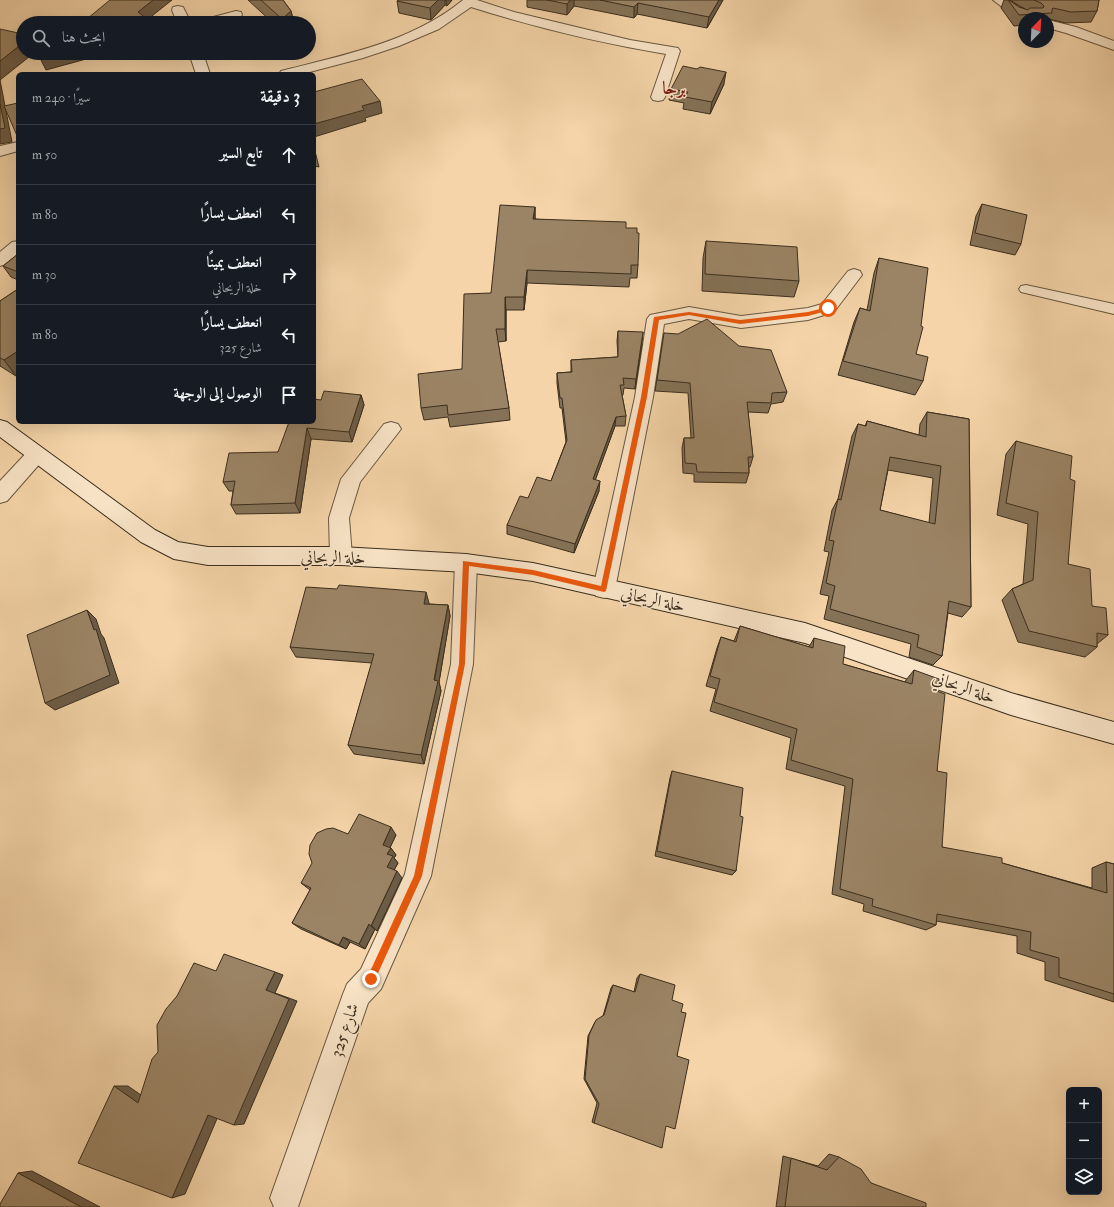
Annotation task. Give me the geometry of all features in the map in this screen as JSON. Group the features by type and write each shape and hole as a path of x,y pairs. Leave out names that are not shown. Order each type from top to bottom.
{"street":[{"path":"999,0 1018,13"},
{"path":"294,72 341,60 405,39 430,29 470,1 510,16 630,44 673,51 658,97"},
{"path":"178,10 181,16"},
{"path":"1054,26 1071,30 1114,46"},
{"path":"198,60 202,72"},
{"path":"0,150 16,146"},
{"path":"0,260 16,248"},
{"path":"604,589 644,397 656,319 689,314 740,322 808,314 828,308 854,275"},
{"name":"خلة الريحاني","path":"0,427 148,536 174,550 208,556 341,556 466,563 533,572 805,633 1012,704 1114,733"},
{"path":"341,556 338,518 351,479 390,429"},
{"path":"0,495 36,455"},
{"name":"شارع 325","path":"286,1198 357,994 371,979 418,876 462,664 466,563"}],"lane":[{"path":"1026,289 1114,309"}],"building":[{"path":"110,0 153,0 138,12 143,16 91,16"},
{"path":"261,0 283,0 291,11 285,16 279,16"},
{"path":"438,0 430,8 397,1"},
{"path":"547,0 570,0 567,4"},
{"path":"600,0 719,0 709,17 638,3 634,7"},
{"path":"1008,0 1019,7 1028,10 1030,8 1043,8 1044,6 1041,3 1034,0 1099,0 1097,11 1071,12 1053,8 1052,12 1018,12 1018,14"},
{"path":"0,29 16,32 16,48 0,61"},
{"path":"683,66 697,69 700,67 726,72 712,102 685,97 688,92 671,89"},
{"path":"362,79 380,101 362,106 364,110 316,123 316,91"},
{"path":"16,103 16,133 4,106"},
{"path":"0,104 5,128 0,129"},
{"path":"982,204 1027,215 1021,244 975,233"},
{"path":"500,205 535,207 533,219 626,222 626,228 637,228 637,233 639,233 638,265 631,265 631,274 527,270 524,297 505,297 505,329 496,329 509,408 448,415 447,405 421,408 418,374 462,369 464,294 491,293"},
{"path":"706,241 797,247 799,281 705,274"},
{"path":"16,256 16,271 3,266"},
{"path":"879,258 928,268 921,326 923,327 916,354 928,357 923,381 843,361 860,308 870,311"},
{"path":"16,290 16,352 4,360 0,358 0,301"},
{"path":"707,319 739,346 771,350 787,392 772,393 771,403 747,402 753,457 748,457 749,473 697,472 696,464 685,463 684,438 694,438 690,383 657,380 664,333 678,334"},
{"path":"618,331 643,332 636,379 623,378 624,385 620,385 626,416 616,417 593,479 600,481 575,544 507,525 520,496 528,498 537,477 551,481 567,440 562,398 560,398 557,373 572,372 571,360 618,357"},
{"path":"324,391 361,395 349,432 307,428 295,503 231,505 235,481 223,482 229,453 278,452 288,424 316,424 316,399 321,400"},
{"path":"927,412 969,419 971,607 949,601 942,656 917,647 919,635 830,609 835,586 826,583 834,541 829,540 838,499 841,500 858,424 866,426 867,421 926,437","holes":["890,457 941,466 935,524 880,510"]},
{"path":"1016,441 1072,456 1070,479 1075,481 1068,564 1090,569 1092,606 1106,608 1108,635 1097,633 1097,647 1029,631 1012,589 1033,580 1038,512 1006,503"},
{"path":"339,585 426,592 424,604 448,605 434,680 438,681 421,755 348,745 374,654 290,647 306,587 337,589"},
{"path":"87,610 94,630 96,629 110,675 45,703 27,635"},
{"path":"740,626 813,648 814,638 845,646 843,664 912,684 914,670 939,679 937,691 945,694 937,771 947,773 942,847 1002,858 1002,863 1107,893 1106,862 1114,864 1114,994 1059,977 1059,958 1030,950 1031,932 937,914 936,925 872,906 873,899 840,889 853,779 791,760 797,729 714,702 720,679 710,676 721,637 736,642"},
{"path":"672,771 743,788 740,816 743,817 736,871 657,851"},
{"path":"359,814 391,827 383,845 391,848 387,854 393,856 387,867 397,871 371,926 369,924 359,944 343,937 339,945 292,923 311,888 301,883 312,863 309,854 310,845 317,833 333,828 348,834"},
{"path":"224,954 275,972 266,990 289,999 234,1125 208,1115 172,1198 78,1163 114,1086 138,1103 152,1059 158,1052 157,1025 166,1009 177,996 194,963 216,971"},
{"path":"640,974 675,985 672,1000 683,1004 681,1012 686,1013 677,1056 689,1060 675,1129 666,1126 662,1148 594,1123 599,1104 585,1079 589,1035 596,1020 604,1015 613,985 635,992"},
{"path":"839,1157 861,1169 871,1183 926,1203 926,1207 785,1207 791,1158 827,1170"},
{"path":"18,1173 81,1207 0,1207 0,1204"}],"district":[{"name":"برجا","path":"674,88"}],"route":[{"path":"371,979 418,876 462,664 466,563 533,572 604,589 644,397 656,319 689,314 740,322 808,314 828,308"}]}
